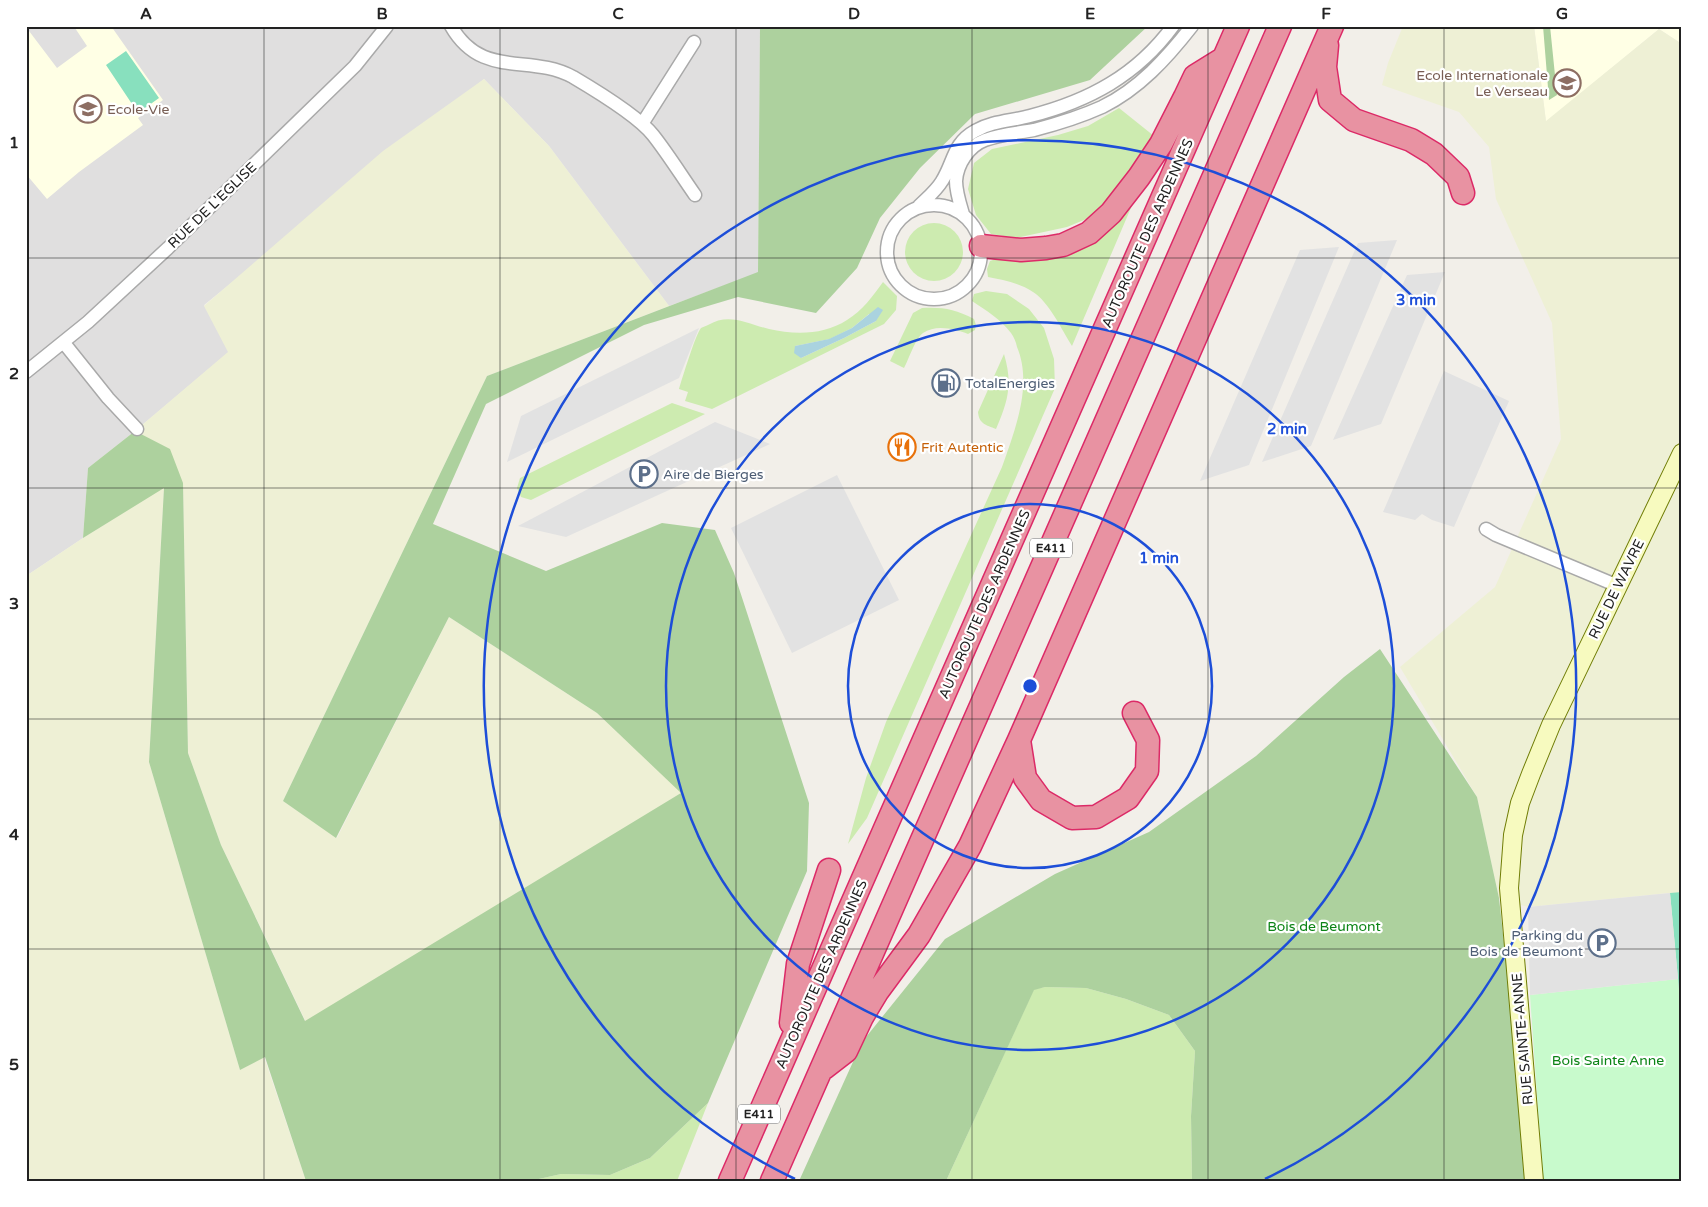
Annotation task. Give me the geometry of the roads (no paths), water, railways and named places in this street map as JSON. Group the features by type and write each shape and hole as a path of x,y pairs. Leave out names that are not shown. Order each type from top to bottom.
{"highway":[{"name":"AUTOROUTE DES ARDENNES","path":"730,1181 1238,26"},
{"name":"E411","path":"772,1181 1280,26"},
{"path":"821,1070 846,1051 862,1017 877,992 919,935 970,846 1019,740 1330,31"},
{"path":"1330,31 1325,67 1330,100 1354,120 1411,140 1434,154 1458,177 1463,193"},
{"path":"981,246 1021,250 1046,248 1063,245 1089,233 1111,213 1139,177 1160,144 1195,76 1224,58"},
{"path":"1019,740 1026,778 1041,800 1072,818 1096,817 1128,798 1147,771 1148,740 1134,713"},
{"path":"788,1048 798,964 829,870"}],"street":[{"name":"RUE DE L'EGLISE","path":"26,372 64,343 161,254 348,73 388,26"},
{"path":"451,26 467,47 483,57 504,63 546,68 563,73 608,100 642,124 653,135 695,195"},
{"path":"919,206 934,204 950,207 963,214 975,228 981,246 976,274 968,285 954,295 937,300 920,298 905,290 893,277 887,261 886,244 892,228 904,214 919,206 937,188 948,170 959,144 966,137 986,126 1030,117 1069,105 1120,79 1142,61 1173,26"},
{"path":"963,214 957,193 956,180 960,165 974,146 984,140 998,136 1033,130 1076,118 1104,106 1153,71 1192,26"},
{"path":"642,124 694,42"},
{"path":"64,343 108,398 137,429"},
{"name":"RUE DE WAVRE","path":"1552,725 1682,454"},
{"path":"1486,529 1496,535 1618,586"},
{"name":"RUE SAINTE-ANNE","path":"1534,1181 1509,888 1513,835 1520,803 1530,774 1552,725"}],"water":[{"path":"878,307 883,310 876,321 801,358 794,353 795,346 829,339 852,328"}],"place":[{"name":"Ecole Internationale Le Verseau","path":"1567,83"},
{"name":"Ecole-Vie","path":"88,109"},
{"name":"TotalEnergies","path":"946,383"},
{"name":"Frit Autentic","path":"902,447"},
{"name":"Aire de Bierges","path":"644,474"},
{"name":"Parking du Bois de Beumont","path":"1602,943"}],"park label":[{"name":"Bois de Beumont","path":"1324,926"},
{"name":"Bois Sainte Anne","path":"1608,1060"}]}
